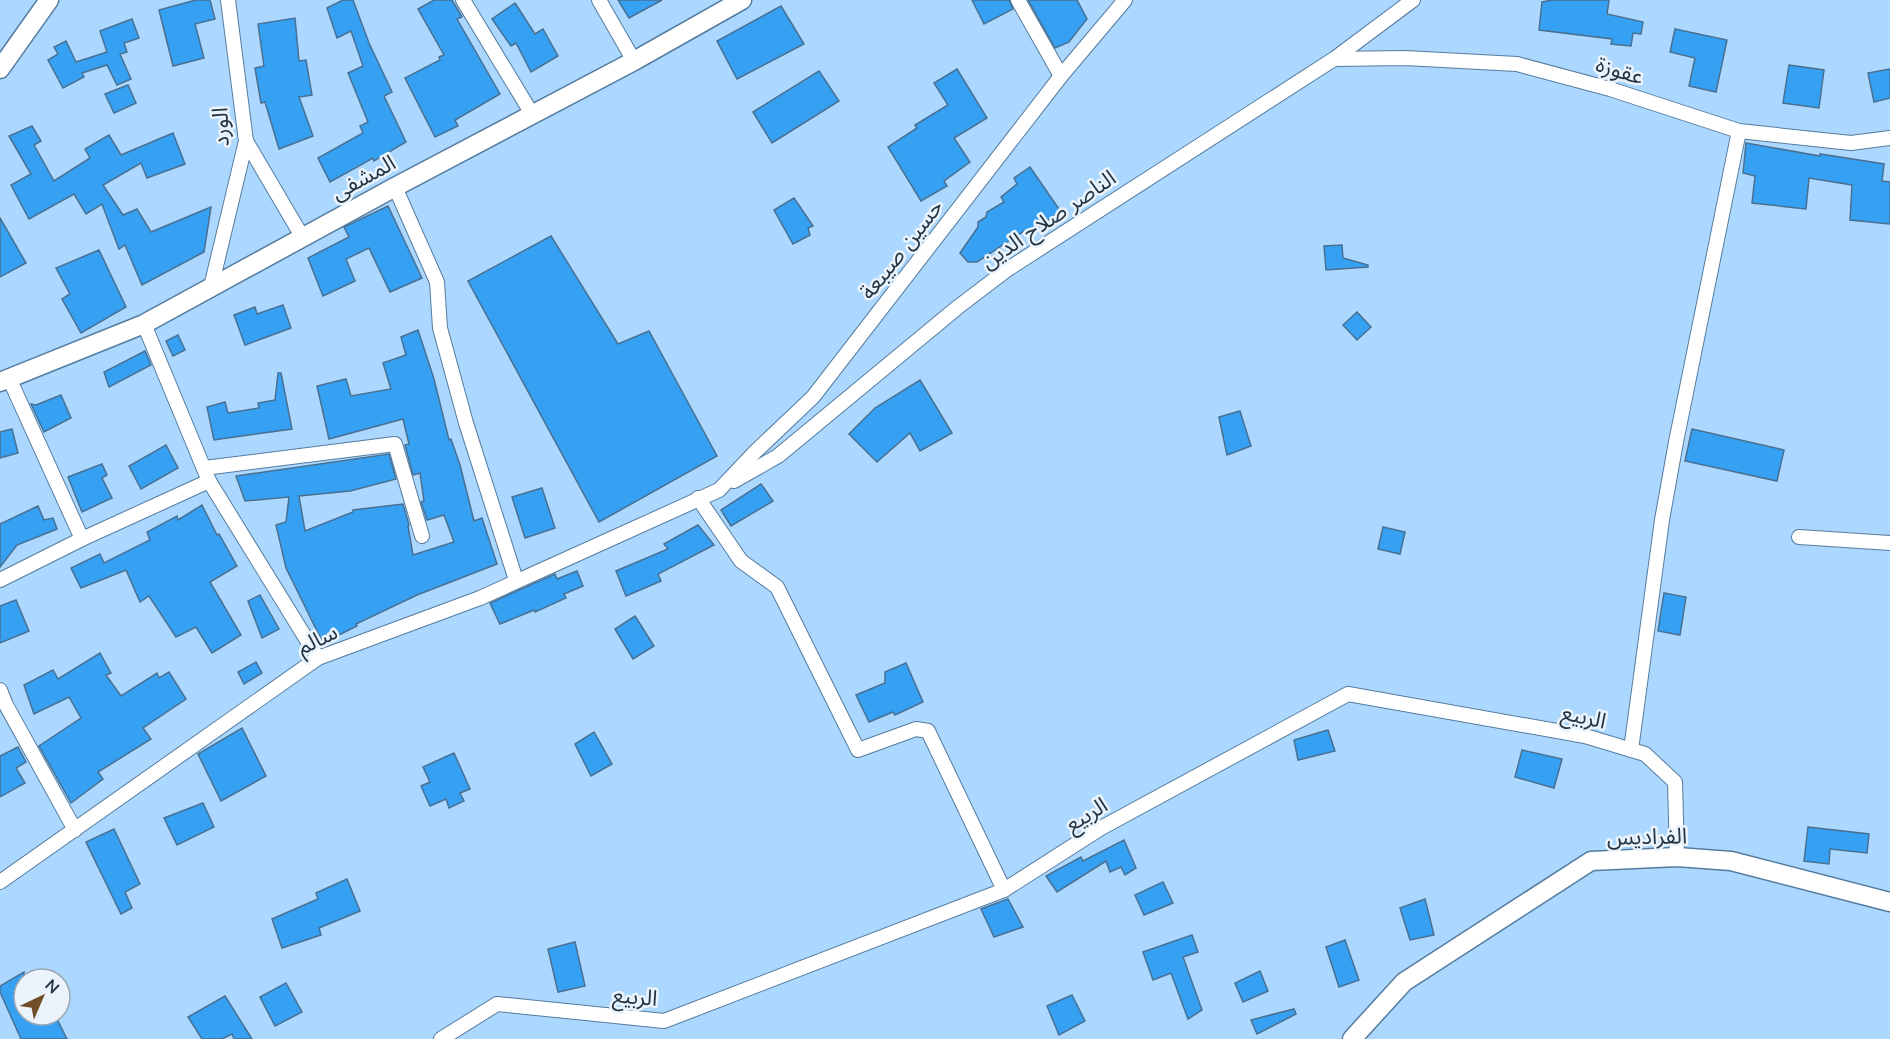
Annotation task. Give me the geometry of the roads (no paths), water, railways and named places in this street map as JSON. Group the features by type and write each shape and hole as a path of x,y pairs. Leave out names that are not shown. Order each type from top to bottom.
{"street":[{"path":"0,69 49,0"},
{"name":"الورد","path":"211,287 246,141 228,0"},
{"path":"463,0 532,114"},
{"path":"599,0 634,61"},
{"name":"المشفى","path":"4,380 144,324 395,187 634,61 742,0"},
{"path":"1018,0 1061,76"},
{"name":"حسين صيبعة","path":"694,500 719,489 813,397 1061,76 1125,0"},
{"name":"الناصر صلاح الدين","path":"719,489 778,456 958,307 1008,270 1334,59 1413,0"},
{"name":"عقوزة","path":"1334,59 1405,58 1517,64 1610,88 1739,131 1851,143 1890,138"},
{"path":"1631,750 1662,520 1739,131"},
{"path":"246,141 303,238"},
{"path":"395,187 437,282 440,328 466,423 516,580"},
{"path":"144,324 207,475 318,658"},
{"path":"4,380 82,539"},
{"path":"0,580 207,475 395,444 422,536"},
{"path":"694,500 741,561 777,587 858,750 916,729 928,731 1004,890"},
{"name":"سالم","path":"0,882 318,658 480,598 694,500"},
{"path":"1799,537 1890,543"},
{"path":"0,690 75,830"},
{"name":"الربيع","path":"441,1039 498,1004 664,1021 1004,890 1101,828 1348,694 1585,736 1645,754 1675,782 1677,858"},
{"name":"الفراديس","path":"1352,1039 1404,982 1591,861 1677,858 1731,861 1890,902"}]}
